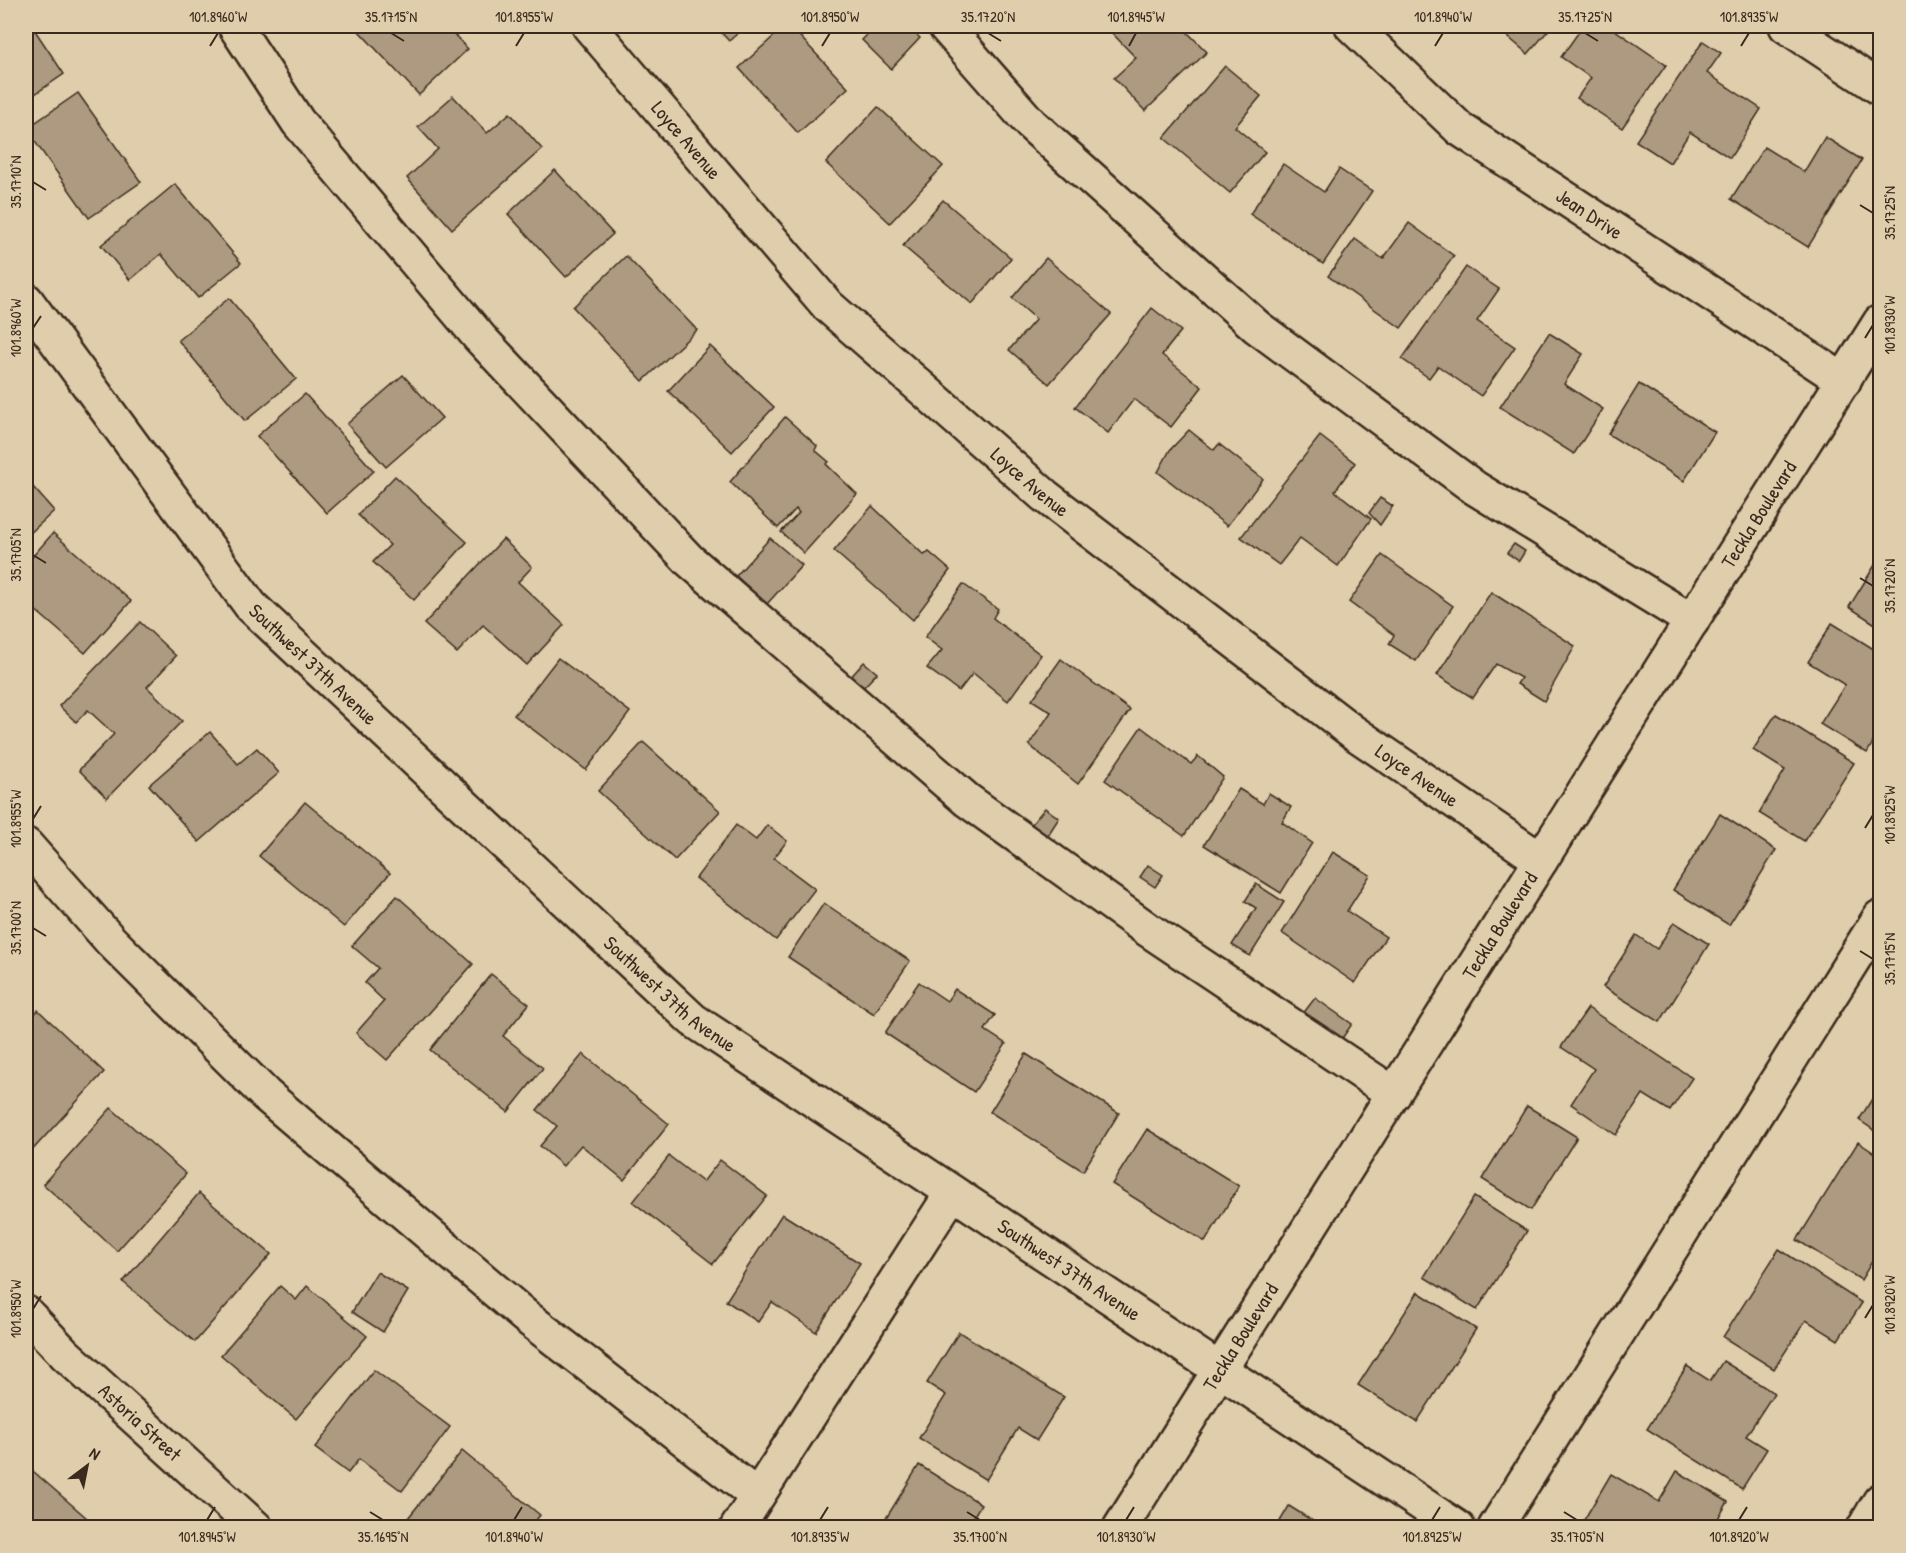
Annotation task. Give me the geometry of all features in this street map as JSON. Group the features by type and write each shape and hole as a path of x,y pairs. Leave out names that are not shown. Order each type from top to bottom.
{"street":[{"path":"235,26 298,122 465,320 689,560 967,800 1147,929 1394,1094"},
{"name":"Loyce Avenue","path":"589,26 828,306 1045,496 1353,732 1541,860"},
{"path":"945,26 1031,124 1257,327 1475,488 1692,621"},
{"name":"Jean Drive","path":"1352,26 1460,129 1844,381"},
{"path":"1786,26 1881,88"},
{"name":"Southwest 37th Avenue","path":"26,300 251,606 693,1020 1219,1371 1458,1527"},
{"name":"Teckla Boulevard","path":"1120,1527 1881,322"},
{"path":"26,845 111,941 266,1095 525,1316 757,1496"},
{"path":"1495,1527 1881,917"},
{"path":"737,1527 952,1193"},
{"name":"Astoria Street","path":"26,1313 65,1354 256,1527"},
{"path":"1864,1527 1881,1502"}],"building":[{"path":"26,26 32,26 64,74 26,100"},
{"path":"363,26 446,26 468,49 419,95 358,30"},
{"path":"715,26 746,26 729,41"},
{"path":"785,26 790,26 848,88 798,133 739,68"},
{"path":"876,26 907,26 920,38 891,69 862,40"},
{"path":"1041,26 1056,26 1050,33"},
{"path":"1089,26 1101,26 1096,32"},
{"path":"1119,26 1181,26 1207,52 1145,111 1114,78 1136,58 1112,33"},
{"path":"1495,26 1552,26 1528,54"},
{"path":"1583,26 1609,26 1666,65 1622,128 1577,98 1591,78 1561,57"},
{"path":"1703,41 1721,53 1707,73 1761,109 1730,158 1690,132 1670,163 1636,141"},
{"path":"1225,66 1261,96 1235,127 1265,152 1230,193 1164,138"},
{"path":"78,93 141,182 89,218 26,129"},
{"path":"453,96 487,133 510,113 542,149 452,229 407,178 438,149 418,127"},
{"path":"878,107 943,166 890,223 826,163"},
{"path":"1825,137 1862,160 1808,247 1731,199 1764,147 1804,172"},
{"path":"1283,164 1324,192 1339,169 1372,191 1323,264 1250,214"},
{"path":"555,170 613,234 566,277 508,214"},
{"path":"175,184 241,263 198,298 161,254 130,280 101,245"},
{"path":"943,200 1011,258 972,304 903,246"},
{"path":"1409,223 1454,256 1401,328 1328,276 1355,239 1383,259"},
{"path":"626,256 697,330 643,381 573,307"},
{"path":"1046,258 1111,314 1049,384 1009,350 1036,319 1012,298"},
{"path":"1466,267 1499,289 1477,321 1515,347 1481,396 1438,366 1429,378 1402,359"},
{"path":"229,298 296,379 245,421 178,340"},
{"path":"1152,308 1181,331 1162,355 1202,387 1171,427 1134,399 1108,433 1075,407"},
{"path":"1549,333 1583,354 1564,384 1603,409 1574,454 1500,407"},
{"path":"710,346 774,407 732,452 668,391"},
{"path":"403,375 442,418 386,467 347,424"},
{"path":"1639,384 1715,432 1684,481 1608,434"},
{"path":"305,394 374,471 327,513 257,436"},
{"path":"785,417 817,446 815,450 829,462 826,464 857,494 804,553 781,532 799,513 796,509 778,528 730,482"},
{"path":"1189,430 1214,450 1219,444 1263,479 1227,526 1158,472 1170,450"},
{"path":"1320,436 1355,463 1335,491 1371,519 1338,566 1300,538 1279,565 1241,537"},
{"path":"395,476 467,542 414,600 373,562 390,545 358,515"},
{"path":"26,479 54,511 26,537"},
{"path":"1380,498 1393,506 1380,525 1369,513"},
{"path":"872,506 924,555 929,552 950,570 913,620 834,551"},
{"path":"53,533 131,601 85,653 26,602 26,564"},
{"path":"770,538 802,565 767,604 736,576"},
{"path":"503,539 532,567 518,582 564,625 527,665 483,625 457,653 424,624"},
{"path":"1514,544 1525,551 1519,561 1507,553"},
{"path":"1382,555 1453,606 1416,661 1389,644 1394,635 1349,602"},
{"path":"1880,557 1880,627 1849,607"},
{"path":"963,584 998,609 993,618 1041,655 1008,701 973,673 959,691 927,668 942,650 925,637"},
{"path":"1491,592 1575,646 1544,701 1517,684 1521,678 1496,664 1473,698 1437,675"},
{"path":"140,622 176,656 147,687 182,721 107,798 79,770 114,734 88,710 76,722 59,706"},
{"path":"1832,623 1880,653 1880,730 1867,753 1820,724 1845,685 1808,662"},
{"path":"558,658 630,712 586,770 514,715"},
{"path":"1061,659 1130,710 1078,784 1029,745 1051,712 1032,700"},
{"path":"864,662 877,673 861,690 849,679"},
{"path":"1776,714 1854,763 1804,841 1759,813 1785,770 1753,750"},
{"path":"1141,727 1191,764 1198,756 1223,777 1184,836 1105,780"},
{"path":"210,732 238,764 257,748 279,773 199,842 149,785"},
{"path":"643,742 720,811 675,860 598,791"},
{"path":"1239,789 1263,804 1269,793 1291,807 1282,822 1312,843 1281,893 1204,845"},
{"path":"305,802 390,873 344,927 259,856"},
{"path":"1045,808 1059,818 1046,838 1031,825"},
{"path":"1720,814 1776,850 1729,925 1673,890"},
{"path":"736,825 756,840 767,825 787,841 774,858 815,889 776,940 696,878"},
{"path":"1333,852 1370,875 1347,911 1386,937 1355,983 1282,933"},
{"path":"1148,865 1163,875 1155,887 1140,877"},
{"path":"1256,884 1284,902 1250,956 1232,945 1256,908 1245,901"},
{"path":"397,896 473,964 387,1060 356,1033 384,1001 365,983 378,968 352,946"},
{"path":"824,903 910,961 874,1014 788,957"},
{"path":"1674,922 1709,944 1660,1022 1603,987 1636,935 1657,949"},
{"path":"491,974 529,1004 503,1036 543,1068 508,1112 430,1050"},
{"path":"919,982 947,1001 955,989 995,1015 985,1030 1006,1044 974,1092 885,1033"},
{"path":"1315,998 1352,1024 1341,1040 1302,1015"},
{"path":"1588,1008 1692,1078 1670,1111 1643,1094 1616,1135 1571,1104 1594,1069 1561,1047"},
{"path":"38,1010 104,1072 26,1157 26,1024"},
{"path":"583,1054 669,1124 624,1180 581,1145 563,1166 540,1146 557,1126 537,1110"},
{"path":"1026,1054 1119,1113 1083,1171 990,1112"},
{"path":"1880,1086 1880,1134 1859,1120"},
{"path":"1527,1106 1577,1137 1531,1210 1482,1179"},
{"path":"111,1108 186,1174 117,1251 43,1184"},
{"path":"1147,1129 1239,1186 1205,1242 1112,1184"},
{"path":"1858,1142 1880,1157 1880,1248 1861,1280 1797,1240"},
{"path":"669,1156 703,1182 720,1160 767,1196 713,1264 633,1202"},
{"path":"199,1193 271,1254 195,1342 123,1282"},
{"path":"1474,1197 1527,1231 1477,1310 1424,1277"},
{"path":"782,1214 860,1263 816,1332 772,1302 758,1322 726,1301"},
{"path":"1779,1249 1862,1303 1838,1340 1806,1320 1774,1369 1723,1337"},
{"path":"377,1272 408,1291 383,1332 352,1312"},
{"path":"280,1286 296,1300 307,1286 367,1336 296,1419 221,1355"},
{"path":"1418,1292 1476,1329 1417,1422 1358,1385"},
{"path":"959,1332 1064,1397 1037,1440 1018,1428 986,1480 919,1438 946,1395 927,1383"},
{"path":"1723,1361 1774,1393 1746,1436 1767,1449 1742,1489 1647,1429 1687,1366 1710,1381"},
{"path":"374,1370 450,1427 402,1491 359,1459 348,1473 315,1448"},
{"path":"462,1451 540,1515 530,1528 419,1528 408,1518"},
{"path":"26,1465 95,1525 92,1528 26,1528"},
{"path":"919,1465 981,1504 967,1528 880,1528"},
{"path":"1677,1471 1728,1502 1712,1528 1586,1528 1581,1525 1611,1474 1659,1502"},
{"path":"1289,1506 1324,1528 1276,1528"}]}
